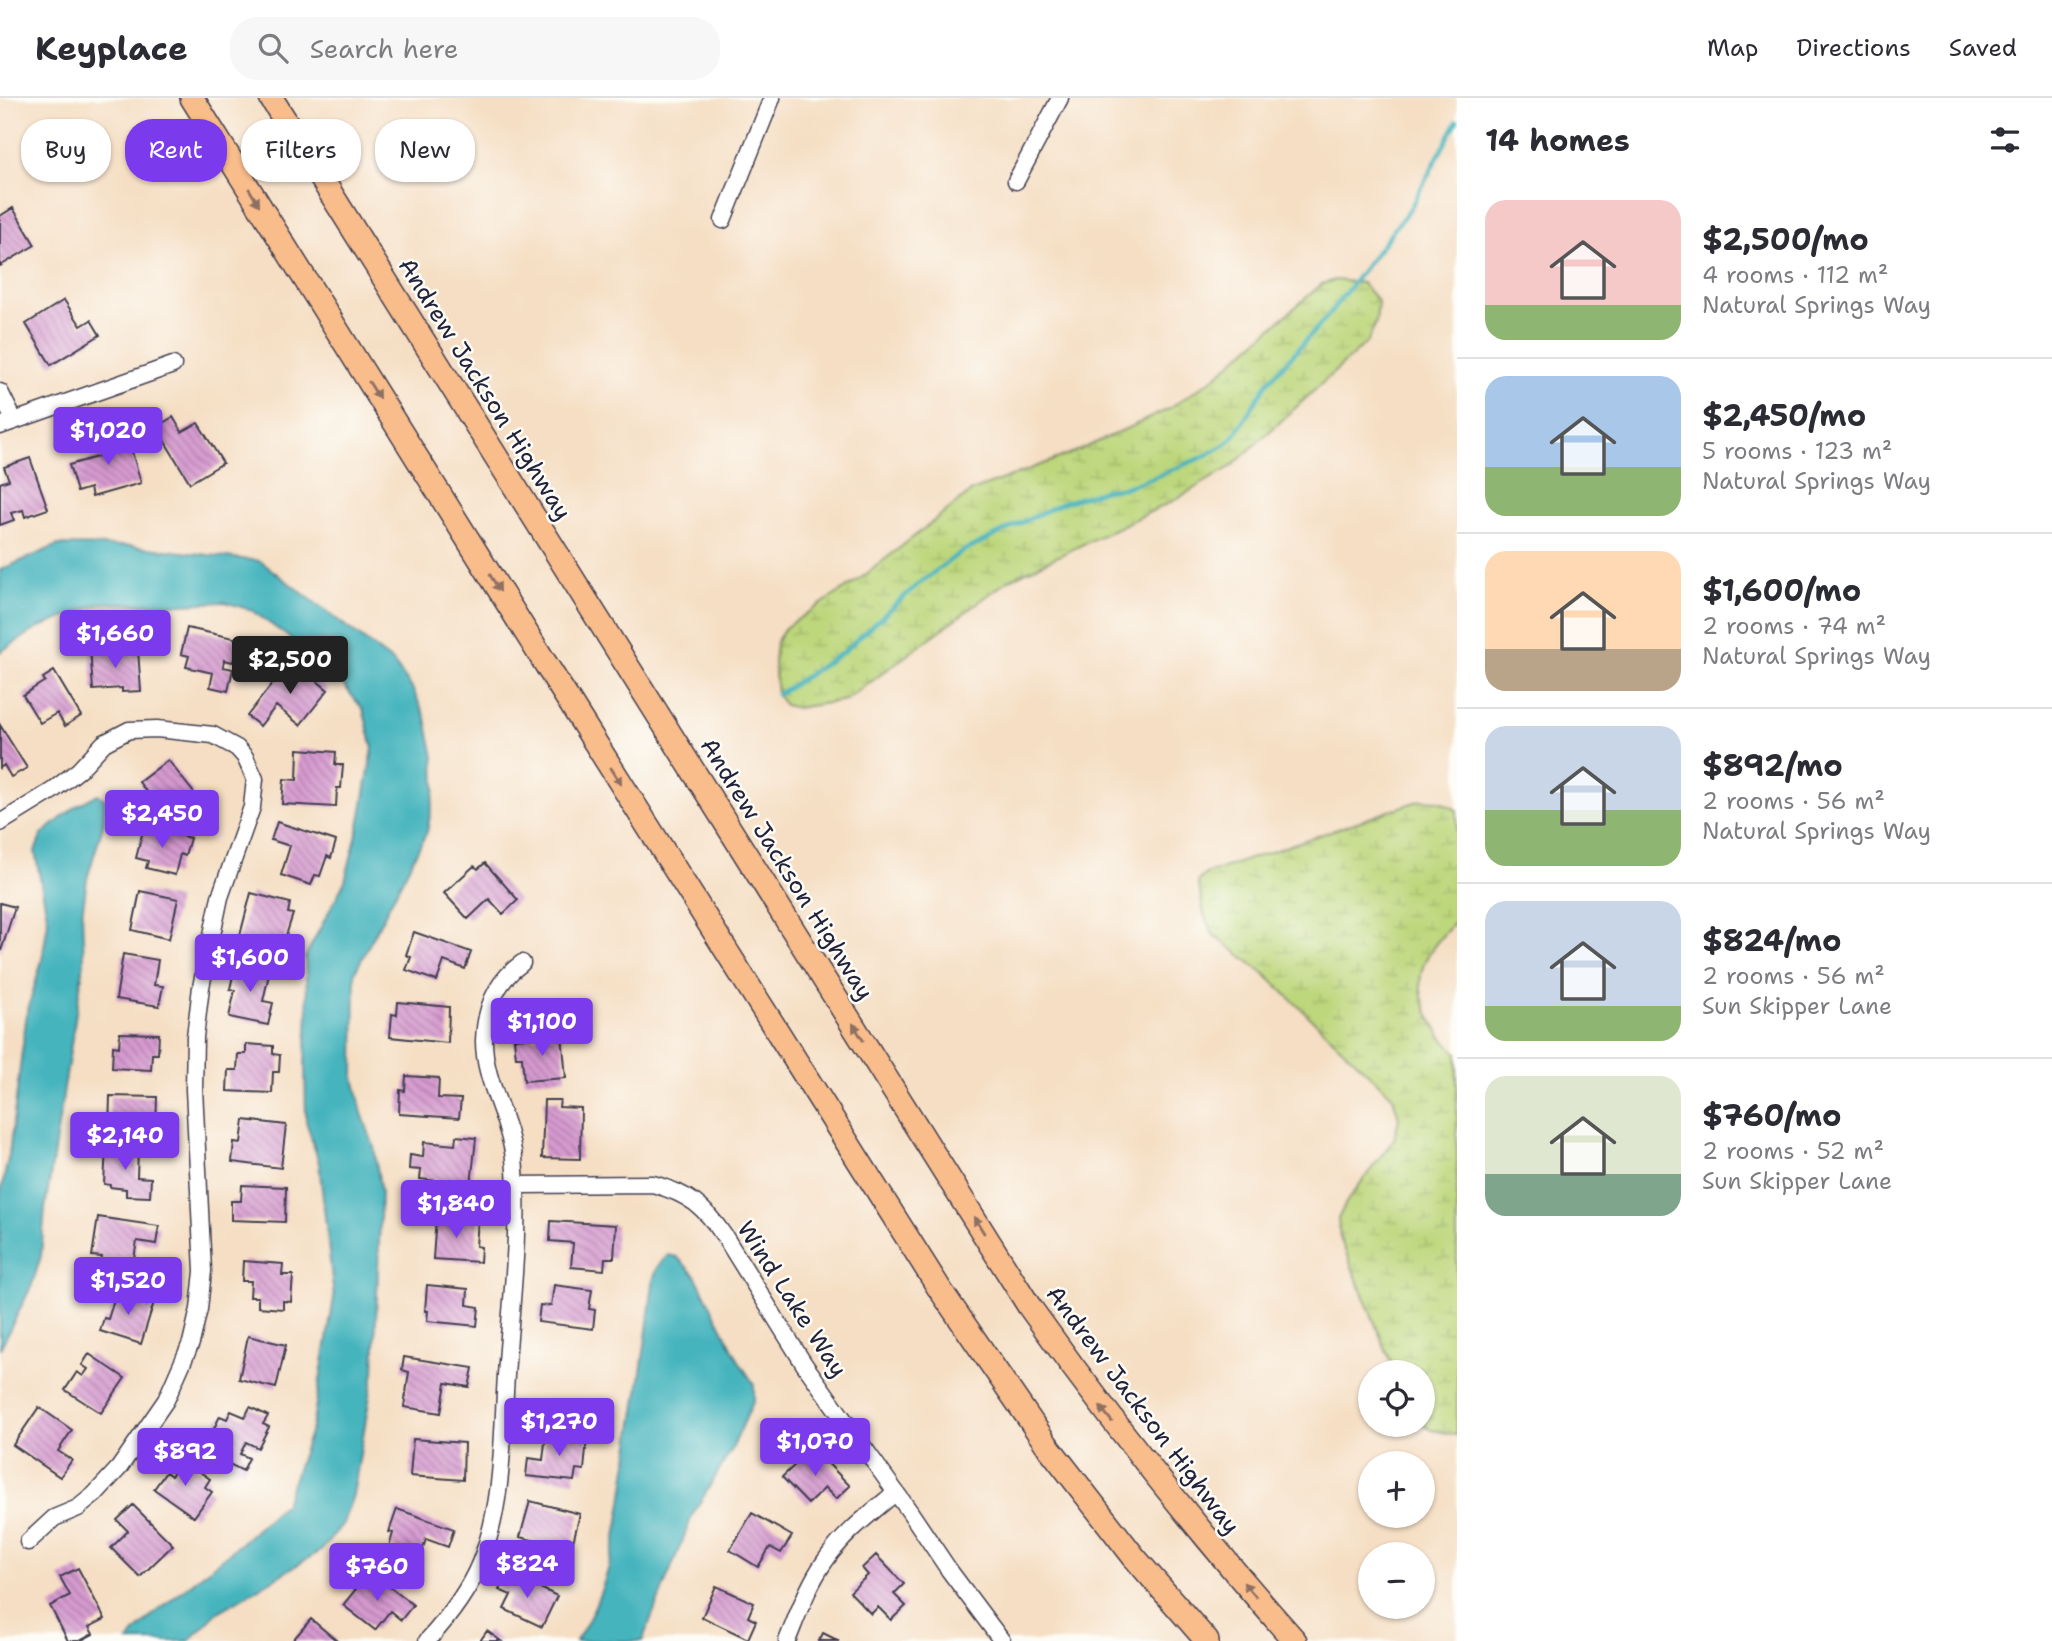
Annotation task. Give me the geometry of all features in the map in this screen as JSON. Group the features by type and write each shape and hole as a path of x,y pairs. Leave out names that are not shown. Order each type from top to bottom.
{"highway":[{"path":"192,98 939,1288 1047,1444 1134,1557 1193,1641"},
{"name":"Andrew Jackson Highway","path":"271,98 1029,1306 1098,1404 1156,1478 1210,1545 1295,1641"},
{"path":"1134,1557 1207,1641"}],"street":[{"path":"723,220 772,98"},
{"path":"1016,181 1060,98"},
{"path":"0,392 7,423 173,365"},
{"path":"0,823 52,791 79,770 104,743 129,730 157,729 213,735 237,748 245,757 255,779 252,807 220,897 201,987 194,1077 203,1271 199,1309 191,1343 166,1400 119,1468 94,1495 78,1508 54,1518 28,1542"},
{"path":"427,1641 465,1592 480,1562 493,1520 513,1300 516,1185 512,1142 488,1073 484,1041 495,989 511,971 522,964"},
{"name":"Wind Lake Way","path":"516,1185 653,1184 670,1189 700,1205 725,1237 804,1364 1002,1641"},
{"path":"787,1641 826,1559 850,1532 896,1492"}],"green space":[{"path":"1335,280 1362,283 1378,301 1376,323 1367,342 1232,466 1171,502 1010,579 846,700 797,708 785,705 777,695 774,662 776,642 786,627 860,579 972,491 1080,450 1167,410 1210,381 1322,284"},
{"path":"1421,800 1439,801 1457,810 1457,920 1436,943 1423,965 1421,989 1431,1019 1442,1038 1457,1053 1457,1435 1435,1431 1435,1360 1390,1360 1340,1238 1338,1219 1347,1201 1394,1139 1399,1118 1393,1097 1266,975 1213,934 1204,915 1198,881 1206,874"}],"water":[{"path":"58,545 132,546 260,561 393,662 412,688 426,718 434,757 435,789 427,832 355,972 354,1077 362,1113 374,1147 381,1193 374,1372 353,1495 343,1523 322,1550 217,1613 189,1641 128,1641 150,1617 241,1543 285,1503 312,1427 334,1298 319,1163 306,1121 308,1014 305,957 345,881 359,826 373,748 363,709 327,665 251,610 225,602 162,605 103,603 40,627 0,652 0,570"},
{"path":"98,794 105,800 104,822 87,879 82,914 84,962 45,1209 41,1256 32,1285 0,1349 0,1197 9,1154 27,1012 42,960 48,921 35,851 42,834 76,806"},
{"path":"668,1255 677,1257 695,1275 740,1363 754,1384 754,1400 732,1449 693,1514 642,1641 576,1641 601,1592 616,1539 653,1280 658,1266"}],"building":[{"path":"13,208 35,245 0,266 0,216"},
{"path":"64,300 81,326 91,320 100,335 51,365 26,324"},
{"path":"173,417 182,432 198,423 223,463 190,483 156,427"},
{"path":"124,424 141,483 92,497 90,488 77,492 69,465 111,453 104,430"},
{"path":"30,458 48,509 25,517 23,510 11,513 14,520 0,525 0,483 9,480 4,467"},
{"path":"187,628 238,639 233,662 224,660 223,667 233,669 228,691 210,687 213,673 186,667 189,656 181,654"},
{"path":"109,646 109,652 138,650 141,691 122,692 122,688 93,690 90,647"},
{"path":"291,660 328,690 300,725 276,706 260,726 247,716"},
{"path":"54,671 81,716 65,726 57,713 40,723 23,695 45,681 43,678"},
{"path":"0,725 27,768 11,777 4,765 0,768"},
{"path":"298,749 336,752 335,765 343,765 341,788 337,788 336,807 282,804 284,779 297,780"},
{"path":"168,760 194,793 164,816 139,782"},
{"path":"277,822 336,841 331,858 327,856 320,876 315,875 311,885 281,875 290,846 271,840"},
{"path":"144,827 190,838 185,856 180,854 175,875 146,868 148,861 136,858"},
{"path":"485,863 518,900 503,914 489,899 468,919 444,893 474,866 478,869"},
{"path":"140,891 178,899 169,939 132,930"},
{"path":"251,893 290,903 288,913 293,914 280,954 238,943"},
{"path":"0,903 15,907 1,951 0,951"},
{"path":"414,932 471,952 465,969 444,961 437,981 406,970 411,957 406,955"},
{"path":"123,954 158,960 154,985 163,986 159,1006 116,999"},
{"path":"236,962 270,970 263,1001 273,1003 268,1025 229,1017 235,990 230,989"},
{"path":"398,1002 449,1007 448,1043 390,1037 392,1014 397,1015"},
{"path":"120,1033 159,1034 158,1054 152,1054 151,1070 112,1068 113,1046 119,1047"},
{"path":"562,1035 566,1078 524,1081 522,1057 516,1057 514,1039"},
{"path":"246,1044 273,1046 273,1054 280,1055 279,1072 273,1072 272,1093 227,1091 228,1070 237,1070 238,1054 246,1054"},
{"path":"406,1076 439,1078 438,1098 461,1099 459,1118 399,1114 400,1090 405,1091"},
{"path":"110,1096 157,1097 156,1130 109,1129"},
{"path":"544,1100 560,1100 559,1107 581,1108 580,1159 542,1158"},
{"path":"244,1120 286,1125 281,1168 232,1162 234,1142 241,1143"},
{"path":"456,1136 476,1138 471,1185 420,1179 421,1170 409,1169 410,1155 423,1157 424,1142 455,1145"},
{"path":"106,1147 138,1149 137,1177 151,1178 150,1197 126,1196 126,1189 104,1184"},
{"path":"242,1185 286,1187 285,1222 231,1220 231,1201 241,1201"},
{"path":"98,1217 159,1226 156,1244 137,1241 132,1271 100,1266 102,1257 92,1256"},
{"path":"436,1217 478,1220 476,1246 481,1247 480,1262 433,1259"},
{"path":"551,1221 616,1225 614,1258 605,1258 604,1270 571,1267 573,1243 550,1241"},
{"path":"243,1261 283,1264 282,1275 293,1275 291,1302 283,1301 283,1309 258,1307 258,1297 250,1297 251,1281 242,1281"},
{"path":"427,1285 468,1289 467,1305 479,1307 477,1326 427,1321"},
{"path":"554,1285 592,1290 589,1309 595,1310 593,1329 538,1322 540,1305 551,1306"},
{"path":"117,1290 154,1302 141,1344 100,1331 104,1318 108,1319"},
{"path":"248,1336 286,1345 276,1388 239,1379"},
{"path":"89,1354 125,1378 101,1413 65,1390 77,1372 83,1376 88,1369 82,1365"},
{"path":"404,1357 473,1368 469,1387 446,1383 441,1413 404,1407 409,1372 402,1370"},
{"path":"39,1407 72,1430 58,1451 72,1460 60,1477 13,1445"},
{"path":"250,1407 268,1416 263,1424 269,1427 258,1448 246,1442 240,1454 249,1458 243,1471 203,1451 220,1416 227,1419 231,1411 245,1417"},
{"path":"546,1434 587,1438 584,1470 576,1469 574,1481 526,1476 528,1458 543,1460"},
{"path":"413,1439 464,1443 463,1480 410,1476"},
{"path":"813,1448 850,1486 836,1499 825,1488 808,1504 782,1477"},
{"path":"183,1460 210,1479 205,1487 212,1492 194,1517 154,1489 166,1472 171,1476"},
{"path":"530,1501 580,1514 571,1550 520,1537"},
{"path":"133,1505 173,1545 140,1577 111,1548 128,1531 117,1520"},
{"path":"397,1509 454,1529 448,1547 426,1539 420,1558 389,1547 393,1533 389,1532"},
{"path":"752,1513 792,1536 781,1553 770,1547 758,1567 730,1550"},
{"path":"876,1555 904,1584 894,1594 906,1606 891,1620 878,1607 871,1614 850,1592 868,1575 862,1568"},
{"path":"78,1568 105,1619 89,1627 93,1634 80,1641 68,1641 50,1606 70,1595 60,1577"},
{"path":"507,1572 557,1596 542,1627 504,1609 511,1595 499,1590"},
{"path":"377,1577 413,1605 401,1620 390,1611 375,1630 343,1605 364,1579 371,1585"},
{"path":"716,1586 754,1603 748,1617 756,1621 748,1639 702,1617"},
{"path":"311,1619 337,1641 292,1641"},
{"path":"487,1631 501,1641 480,1641"},
{"path":"823,1633 839,1641 819,1641"}],"waterway":[{"path":"777,695 843,652 916,586 961,552 1060,504 1152,478 1203,457 1226,444 1234,436 1268,382 1327,317 1411,207 1457,121"}]}
